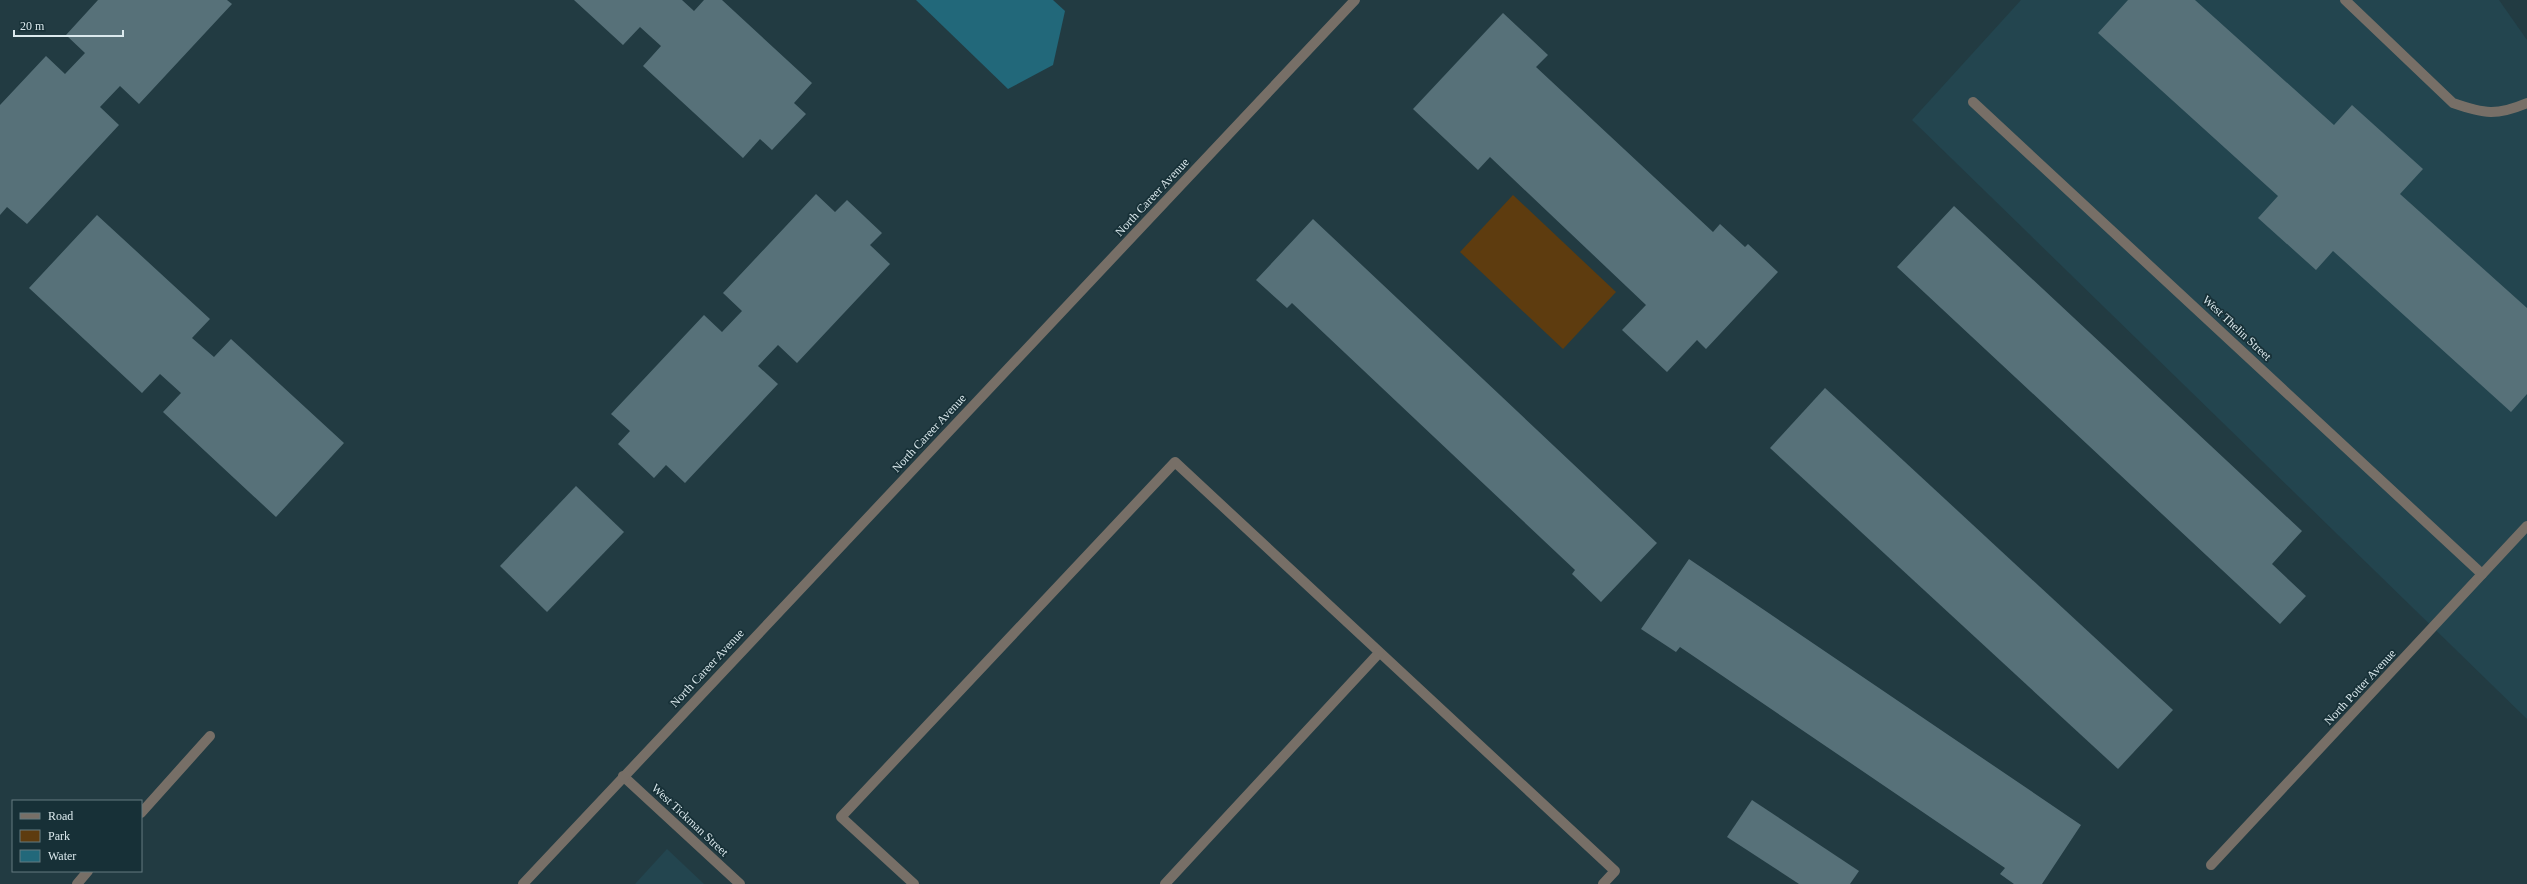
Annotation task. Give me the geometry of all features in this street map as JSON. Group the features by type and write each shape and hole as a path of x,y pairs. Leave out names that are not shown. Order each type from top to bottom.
{"street":[{"name":"North Career Avenue","path":"523,884 1355,0"},
{"path":"2345,0 2453,103 2475,111 2505,113 2527,103"},
{"name":"West Thelin Street","path":"1973,102 2482,574"},
{"path":"914,884 841,816 1176,462 1379,653 1615,871 1603,884"},
{"name":"North Potter Avenue","path":"2211,865 2527,526"},
{"path":"1165,884 1379,653"},
{"path":"142,812 210,736"},
{"name":"West Tickman Street","path":"623,776 740,884"},
{"path":"77,884 87,872"}],"shaded area":[{"path":"2021,0 2499,0 2527,40 2527,719 1912,120"},
{"path":"667,849 704,884 635,884"}],"green space":[{"path":"1513,195 1616,292 1563,349 1460,252"}],"water":[{"path":"916,0 1053,0 1065,11 1053,65 1008,89"}],"building":[{"path":"98,0 227,0 232,4 139,104 120,86 100,107 119,125 27,224 7,207 0,215 0,105 46,56 65,74 85,53 66,35"},
{"path":"574,0 682,0 694,11 704,0 722,0 812,83 794,103 806,114 772,150 760,139 743,158 643,66 661,46 640,27 623,45"},
{"path":"2128,0 2195,0 2334,125 2352,105 2423,169 2400,194 2527,308 2527,394 2511,412 2333,251 2316,270 2258,218 2278,196 2098,33"},
{"path":"1503,13 1548,55 1536,67 1713,232 1720,224 1745,247 1748,244 1778,272 1706,349 1697,340 1667,372 1622,330 1646,305 1490,157 1478,170 1413,109"},
{"path":"816,194 835,212 847,200 882,233 870,245 890,264 797,363 778,345 758,366 778,384 685,483 666,465 654,478 618,444 630,431 611,414 704,315 722,332 742,311 723,293"},
{"path":"1954,206 2302,531 2272,564 2306,596 2280,624 1897,267"},
{"path":"97,215 210,319 192,338 214,357 231,339 344,443 276,517 163,412 181,393 160,374 142,393 29,288"},
{"path":"1313,219 1657,543 1601,602 1572,574 1575,570 1292,303 1287,308 1256,280"},
{"path":"1825,388 2173,710 2118,769 1770,448"},
{"path":"576,486 624,532 547,612 500,566"},
{"path":"1689,559 2081,825 2042,884 2014,884 2000,874 2005,868 1680,647 1676,652 1641,629"},
{"path":"1752,800 1859,871 1850,884 1799,884 1727,837"}]}
